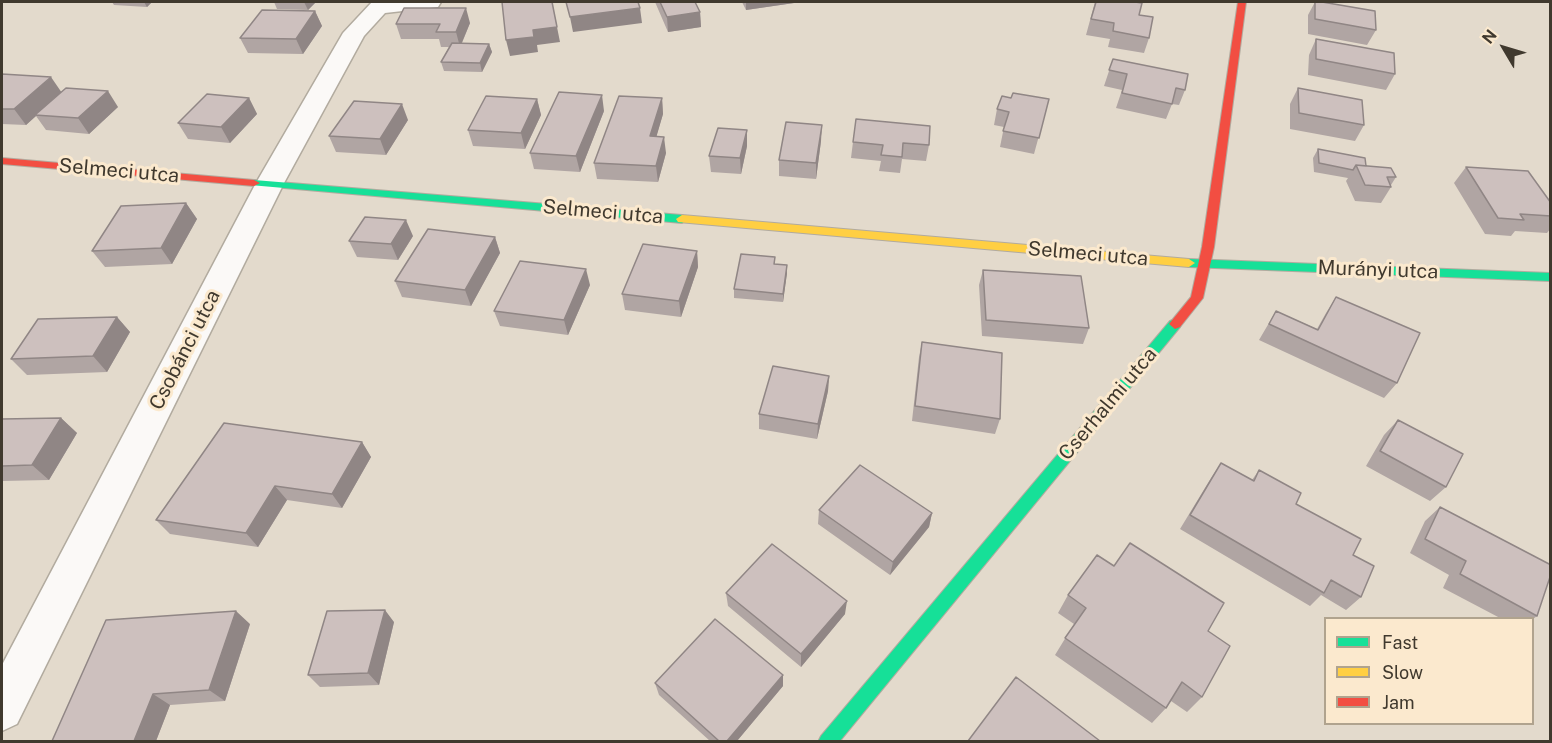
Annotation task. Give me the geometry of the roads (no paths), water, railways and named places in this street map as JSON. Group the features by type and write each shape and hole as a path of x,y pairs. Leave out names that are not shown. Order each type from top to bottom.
{"street":[{"path":"381,4 430,2"},
{"name":"Cserhalmi utca","path":"827,741 1197,298 1205,264 1242,2"},
{"name":"Csobánci utca","path":"2,709 270,183 354,33 366,17 381,4"},
{"name":"Selmeci utca","path":"2,161 1205,264"},
{"name":"Murányi utca","path":"1205,264 1551,277"}]}
